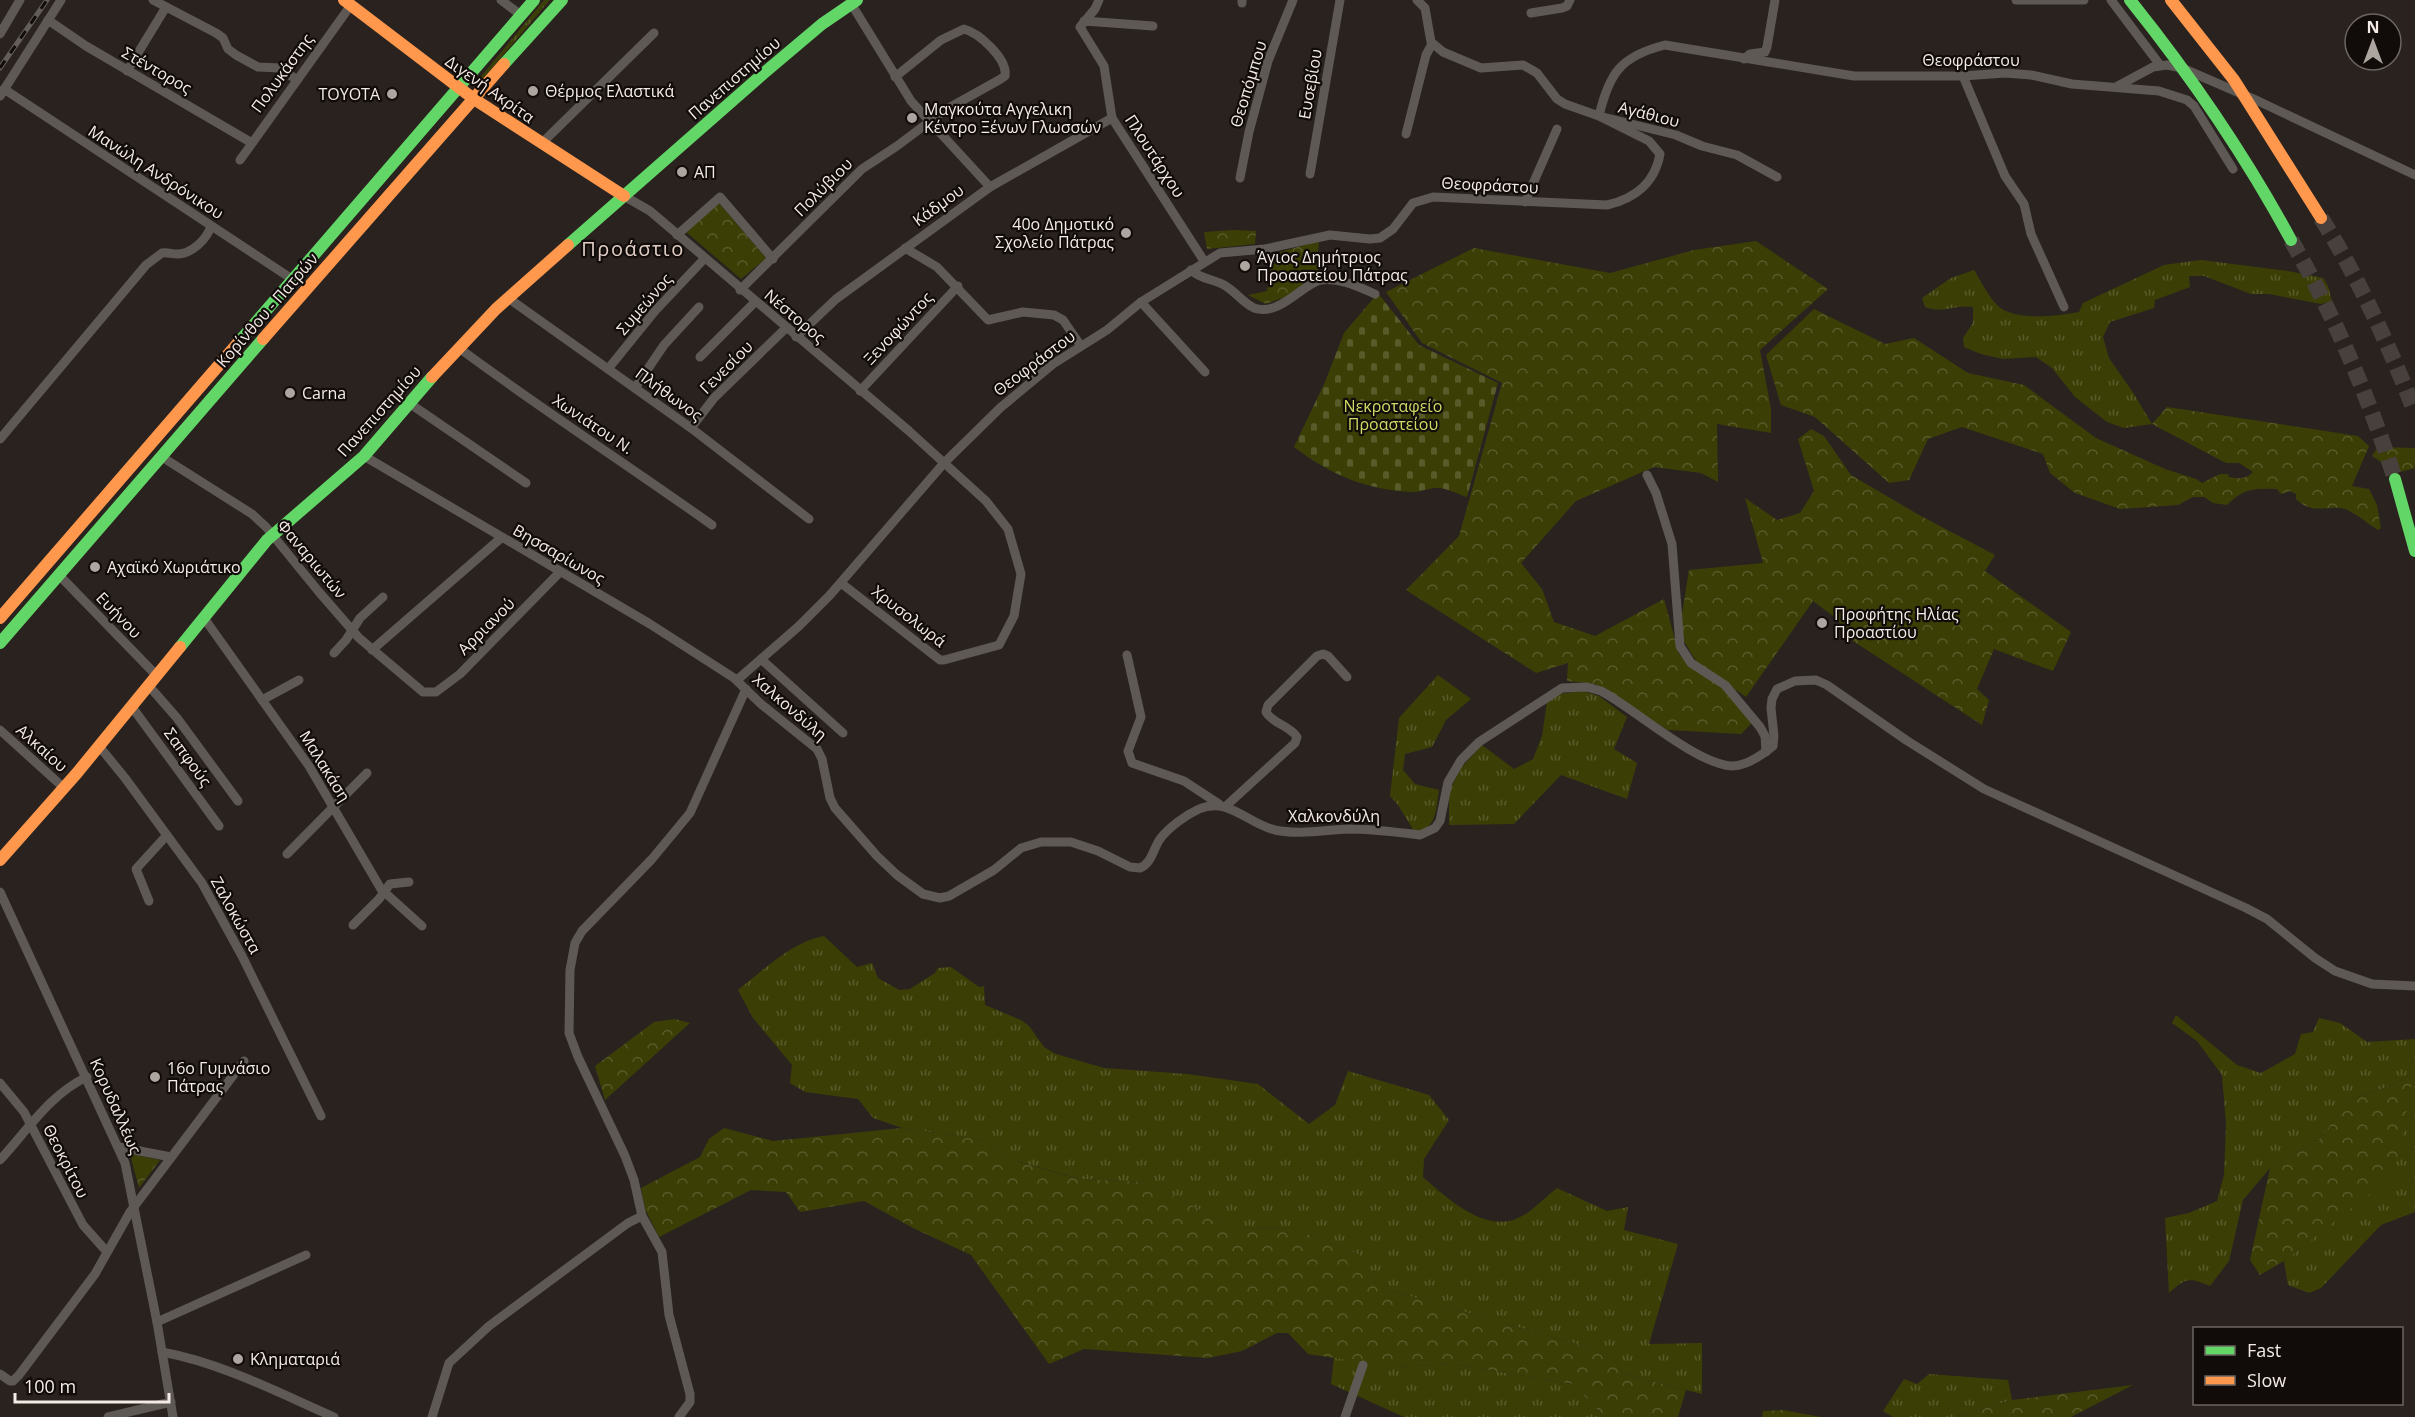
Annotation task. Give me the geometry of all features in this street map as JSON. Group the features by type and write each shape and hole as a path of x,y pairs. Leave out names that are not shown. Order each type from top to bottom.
{"main road":[{"name":"Κορίνθου - Πατρών","path":"0,618 534,0"},
{"name":"Κορίνθου - Πατρών","path":"0,643 386,197 562,0"},
{"path":"2130,0 2196,84 2248,162 2291,240"},
{"path":"2172,0 2234,80 2321,218"},
{"name":"Διγενή Ακρίτα","path":"347,2 458,88 624,196"},
{"name":"Πανεπιστημίου","path":"0,860 132,707 272,535 364,456 459,348 508,298 731,100 851,2"},
{"path":"2395,479 2415,551"}],"street":[{"path":"0,34 20,0"},
{"path":"2,93 61,0"},
{"path":"153,0 216,33 223,38 229,50 253,65 277,66 297,80"},
{"path":"501,0 521,15"},
{"path":"1084,21 1095,9 1099,0"},
{"name":"Θεοπόμπου","path":"1240,178 1268,61 1293,0"},
{"name":"Ευσεβίου","path":"1310,174 1340,0"},
{"path":"1406,134 1426,55 1432,44 1425,7 1417,0"},
{"path":"1531,13 1562,8 1567,6 1570,0"},
{"path":"1744,59 1750,54 1765,52 1774,0"},
{"path":"2016,0 2084,0"},
{"path":"2111,0 2160,65"},
{"name":"Πολυκάστης","path":"240,160 297,80 347,2"},
{"path":"851,2 911,101 990,186"},
{"path":"127,71 166,7"},
{"name":"Στέντορος","path":"48,20 75,40 252,143"},
{"path":"1084,21 1153,26"},
{"name":"Πλουτάρχου","path":"1084,21 1080,27 1082,32 1099,55 1106,70 1112,118 1204,261"},
{"name":"Πολύβιου","path":"740,290 861,169 945,110 1005,76 1003,61 974,33 964,29 941,40 895,77"},
{"path":"542,143 654,33"},
{"name":"Αγάθιου","path":"1432,44 1443,52 1481,68 1523,65 1537,72 1557,99 1599,116 1676,135 1702,146 1737,155 1777,177"},
{"name":"Θεοφράστου","path":"737,680 799,626 841,583 944,463 1007,402 1053,364 1107,330 1141,302 1220,252 1265,249 1322,235 1380,238 1393,229 1413,203 1426,198 1462,197 1607,205 1621,202 1637,193 1646,185 1658,166 1660,154 1649,141 1599,116 1605,92 1613,77 1628,60 1644,50 1665,45 1854,76 2022,74 2072,84 2146,89 2187,100 2194,106 2233,169"},
{"path":"2116,87 2143,71 2160,65 2182,68 2224,85 2415,176"},
{"path":"1963,76 2005,176 2024,204 2031,234 2064,307"},
{"name":"Μανώλη Ανδρόνικου","path":"2,93 292,279"},
{"name":"Κάδμου","path":"796,337 836,299 990,186 1112,118"},
{"path":"1525,202 1557,129"},
{"name":"Νέστορος","path":"624,196 650,211 944,463"},
{"path":"677,235 720,197 773,259"},
{"path":"0,439 146,265 162,252 178,254 189,251 206,239 211,226"},
{"path":"905,248 938,267 988,320 1023,312 1054,315 1063,320 1081,346"},
{"name":"Συμεώνος","path":"608,369 655,311 704,259"},
{"path":"1191,270 1200,277 1227,287 1252,307 1261,309 1293,299 1322,280 1346,283 1375,294"},
{"name":"Ξενοφώντος","path":"860,390 958,286"},
{"name":"Πλήθωνος","path":"508,298 691,428 809,519"},
{"path":"700,357 755,302"},
{"path":"1141,302 1205,372"},
{"path":"635,388 664,345 699,307"},
{"name":"Γενεσίου","path":"691,428 714,398 786,328"},
{"name":"Χωνιάτου Ν.","path":"459,348 512,388 711,525"},
{"path":"409,403 526,483"},
{"name":"Βησσαρίωνος","path":"364,456 650,624 737,680"},
{"name":"Φαναριωτών","path":"162,457 246,510 272,535 352,630 415,687 428,693"},
{"name":"Χρυσολωρά","path":"841,583 940,660 961,657 999,645 1014,616 1021,574 1008,529 986,501 944,463"},
{"path":"1647,475 1656,493 1671,544 1680,646 1691,663 1725,685 1760,726 1765,736 1766,752"},
{"path":"372,650 501,538"},
{"name":"Αρριανού","path":"428,693 440,690 471,664 560,572"},
{"name":"Ευήνου","path":"59,575 153,681 177,718 238,801"},
{"path":"334,653 346,640 360,618 383,597"},
{"name":"Μαλακάση","path":"204,618 304,759 384,893 422,926"},
{"path":"1127,655 1141,717 1128,751 1132,763 1184,780 1222,805 1295,743 1297,737 1294,732 1269,717 1266,712 1268,705 1317,656 1323,654 1328,656 1347,677"},
{"path":"760,660 843,733"},
{"path":"1766,752 1773,746 1771,708 1772,699 1777,690 1785,684 1807,679 1827,685 1906,740 1984,789 2256,914 2335,971 2372,984 2415,986"},
{"path":"262,700 299,680"},
{"name":"Χαλκονδύλη","path":"737,680 761,704 817,749 833,805 871,850 909,886 935,898 957,893 994,870 1021,848 1041,842 1071,842 1098,851 1130,867 1140,868 1149,861 1160,840 1176,824 1199,809 1222,805 1277,831 1349,829 1420,834 1427,832 1440,821 1448,782 1469,750 1562,688 1587,687 1600,691 1693,752 1719,763 1733,766 1744,764 1766,752"},
{"path":"679,1417 690,1402 690,1394 669,1315 664,1257 657,1239 642,1216 634,1180 625,1156 569,1033 572,956 582,931 652,859 690,813 746,689"},
{"name":"Σαπφούς","path":"132,707 219,826"},
{"name":"Αλκαίου","path":"0,730 64,788"},
{"name":"Ζαλοκώστα","path":"99,746 195,873 233,939 321,1116"},
{"path":"287,854 367,774"},
{"path":"149,900 136,869 166,835"},
{"path":"353,925 391,883 409,882"},
{"name":"Κορυδαλλέως","path":"0,892 127,1167 157,1322 172,1417"},
{"path":"0,1374 11,1381 19,1375 95,1274 135,1207 244,1062"},
{"path":"0,1160 67,1089 87,1077"},
{"name":"Θεοκρίτου","path":"0,1083 31,1125 83,1225 107,1252"},
{"path":"119,1146 171,1157"},
{"path":"432,1417 449,1363 489,1326 628,1223 642,1216"},
{"path":"157,1322 306,1255"},
{"path":"162,1352 190,1358 238,1376 334,1417"},
{"path":"1345,1417 1363,1365"},
{"path":"108,1417 171,1402"}],"green space":[{"path":"544,0 550,0 481,81 479,79"},
{"path":"718,202 766,258 741,279 685,231"},
{"path":"1256,231 1255,244 1207,249 1204,232"},
{"path":"1319,241 1317,264 1320,275 1290,295 1266,304 1248,295 1267,291 1273,254"},
{"path":"1756,241 1828,289 1760,350 1771,409 1771,433 1717,424 1718,482 1701,473 1654,467 1576,501 1521,563 1542,589 1554,622 1595,636 1664,599 1679,654 1689,666 1724,689 1752,723 1741,734 1668,730 1595,684 1567,681 1568,663 1536,673 1406,590 1459,536 1502,383 1422,343 1386,292 1474,248 1610,273 1694,250"},
{"path":"2201,260 2288,271 2323,278 2332,301 2321,304 2269,294 2251,294 2204,276 2189,276 2190,287 2155,300 2154,308 2110,322 2103,337 2109,358 2152,424 2124,428 2107,422 2075,397 2052,368 2036,357 2003,359 1964,347 1963,338 1973,323 1973,307 1932,309 1925,307 1922,298 1951,278 1974,270 1997,305 2005,310 2025,316 2059,315 2079,312 2083,303 2164,265"},
{"name":"Νεκροταφείο Προαστείου","path":"1378,293 1419,345 1498,383 1467,497 1440,488 1413,492 1364,484 1322,466 1294,447 1325,382 1344,333"},
{"path":"1814,309 1885,344 1914,338 1968,373 2024,385 2096,438 2202,483 2220,474 2240,478 2253,472 2239,463 2226,463 2152,424 2167,407 2358,436 2369,446 2352,486 2369,489 2377,505 2381,528 2378,530 2345,509 2308,507 2296,499 2296,494 2290,491 2281,494 2277,489 2250,490 2239,495 2227,505 2213,503 2204,497 2193,497 2178,505 2120,509 2075,493 2050,473 2043,454 1962,427 1928,439 1909,480 1889,483 1815,417 1781,405 1766,355"},
{"path":"1811,429 1824,436 1851,475 1919,515 1995,555 1985,571 2071,632 2053,671 1994,649 1977,689 1989,700 1982,725 1853,641 1837,619 1813,601 1746,697 1698,664 1679,633 1689,570 1763,563 1745,498 1777,520 1800,513 1814,491 1798,439"},
{"path":"2378,447 2415,448 2415,468 2397,473 2372,456"},
{"path":"1438,675 1471,699 1446,720 1432,747 1405,754 1403,770 1415,784 1439,790 1436,811 1431,823 1422,830 1414,831 1390,796 1399,718"},
{"path":"1583,691 1599,696 1627,717 1614,749 1637,763 1627,799 1561,775 1514,824 1449,825 1449,791 1461,768 1482,745 1514,769 1533,759 1542,736 1547,702 1557,694"},
{"path":"824,936 857,967 872,963 878,978 899,990 910,989 935,973 938,968 951,967 979,987 984,986 985,1005 1021,1020 1029,1026 1044,1047 1056,1054 1104,1068 1187,1074 1258,1084 1309,1124 1335,1105 1348,1071 1429,1095 1449,1120 1424,1159 1423,1177 1468,1212 1494,1221 1507,1221 1525,1214 1557,1188 1607,1211 1628,1207 1624,1230 1678,1244 1649,1344 1702,1343 1702,1394 1623,1374 1616,1362 1591,1348 1378,1287 1358,1254 1292,1228 1237,1229 1147,1182 1079,1179 1013,1160 983,1140 902,1128 873,1118 858,1099 805,1092 790,1083 792,1065 753,1018 738,990 789,950"},
{"path":"2176,1015 2237,1065 2261,1073 2295,1054 2301,1034 2313,1032 2319,1018 2340,1023 2367,1042 2415,1039 2415,1212 2381,1225 2321,1288 2309,1293 2288,1285 2284,1261 2326,1227 2414,1073 2390,1086 2348,1100 2321,1138 2270,1168 2243,1200 2229,1261 2210,1286 2188,1280 2169,1293 2165,1218 2189,1213 2217,1201 2224,1175 2226,1125 2222,1075 2197,1041 2172,1023"},
{"path":"675,1019 690,1023 605,1100 595,1066 654,1022"},
{"path":"2414,1073 2394,1175 2284,1261 2260,1275 2250,1260 2270,1168 2321,1138 2348,1100 2390,1086"},
{"path":"724,1128 773,1141 902,1128 983,1140 1013,1160 1078,1179 1147,1182 1237,1229 1292,1228 1358,1254 1378,1287 1591,1348 1616,1362 1623,1374 1686,1390 1678,1417 1605,1417 1573,1384 1452,1364 1395,1367 1308,1354 1288,1333 1277,1333 1242,1351 1208,1358 1084,1349 1049,1364 971,1255 915,1229 864,1201 800,1212 786,1192 751,1190 659,1237 645,1209 641,1188 700,1157 709,1139"},
{"path":"130,1154 160,1160 139,1188"},
{"path":"1334,1357 1395,1367 1452,1364 1573,1384 1605,1417 1404,1417 1331,1384"},
{"path":"1929,1374 2008,1380 2012,1400 1955,1417 1893,1417 1883,1411 1904,1379 1917,1384"},
{"path":"2133,1385 2071,1417 1955,1417 2012,1400"},
{"path":"1783,1410 1821,1417 1762,1417 1763,1411"}],"tunnel":[{"path":"2321,218 2348,264 2372,313 2415,412"},
{"path":"2291,240 2336,327 2374,417 2395,479"}],"railway":[{"path":"0,68 47,0"}],"traffic: fast":[{"path":"238,343 534,0"},
{"path":"504,64 562,0"},
{"path":"568,245 764,73 822,24 857,0"},
{"path":"2130,0 2216,117 2255,177 2291,240"},
{"path":"0,643 263,339"},
{"path":"180,647 267,540 364,456 432,377"},
{"path":"2395,479 2415,551"}],"traffic: slow":[{"path":"344,0 474,99 624,196"},
{"path":"2171,0 2234,80 2321,218"},
{"path":"263,339 504,64"},
{"path":"432,377 496,309 568,245"},
{"path":"0,618 238,343"},
{"path":"0,860 77,773 180,647"}],"place":[{"name":"Θέρμος Ελαστικά","path":"533,91"},
{"name":"TOYOTA","path":"392,94"},
{"name":"Μαγκούτα Αγγελικη Κέντρο Ξένων Γλωσσών","path":"912,118"},
{"name":"ΑΠ","path":"682,172"},
{"name":"40ο Δημοτικό Σχολείο Πάτρας","path":"1126,233"},
{"name":"Άγιος Δημήτριος Προαστείου Πάτρας","path":"1245,266"},
{"name":"Carna","path":"290,393"},
{"name":"Αχαϊκό Χωριάτικο","path":"95,567"},
{"name":"Προφήτης Ηλίας Προαστίου","path":"1822,623"},
{"name":"16ο Γυμνάσιο Πάτρας","path":"155,1077"},
{"name":"Κληματαριά","path":"238,1359"}],"district":[{"name":"Προάστιο","path":"633,249"}]}
